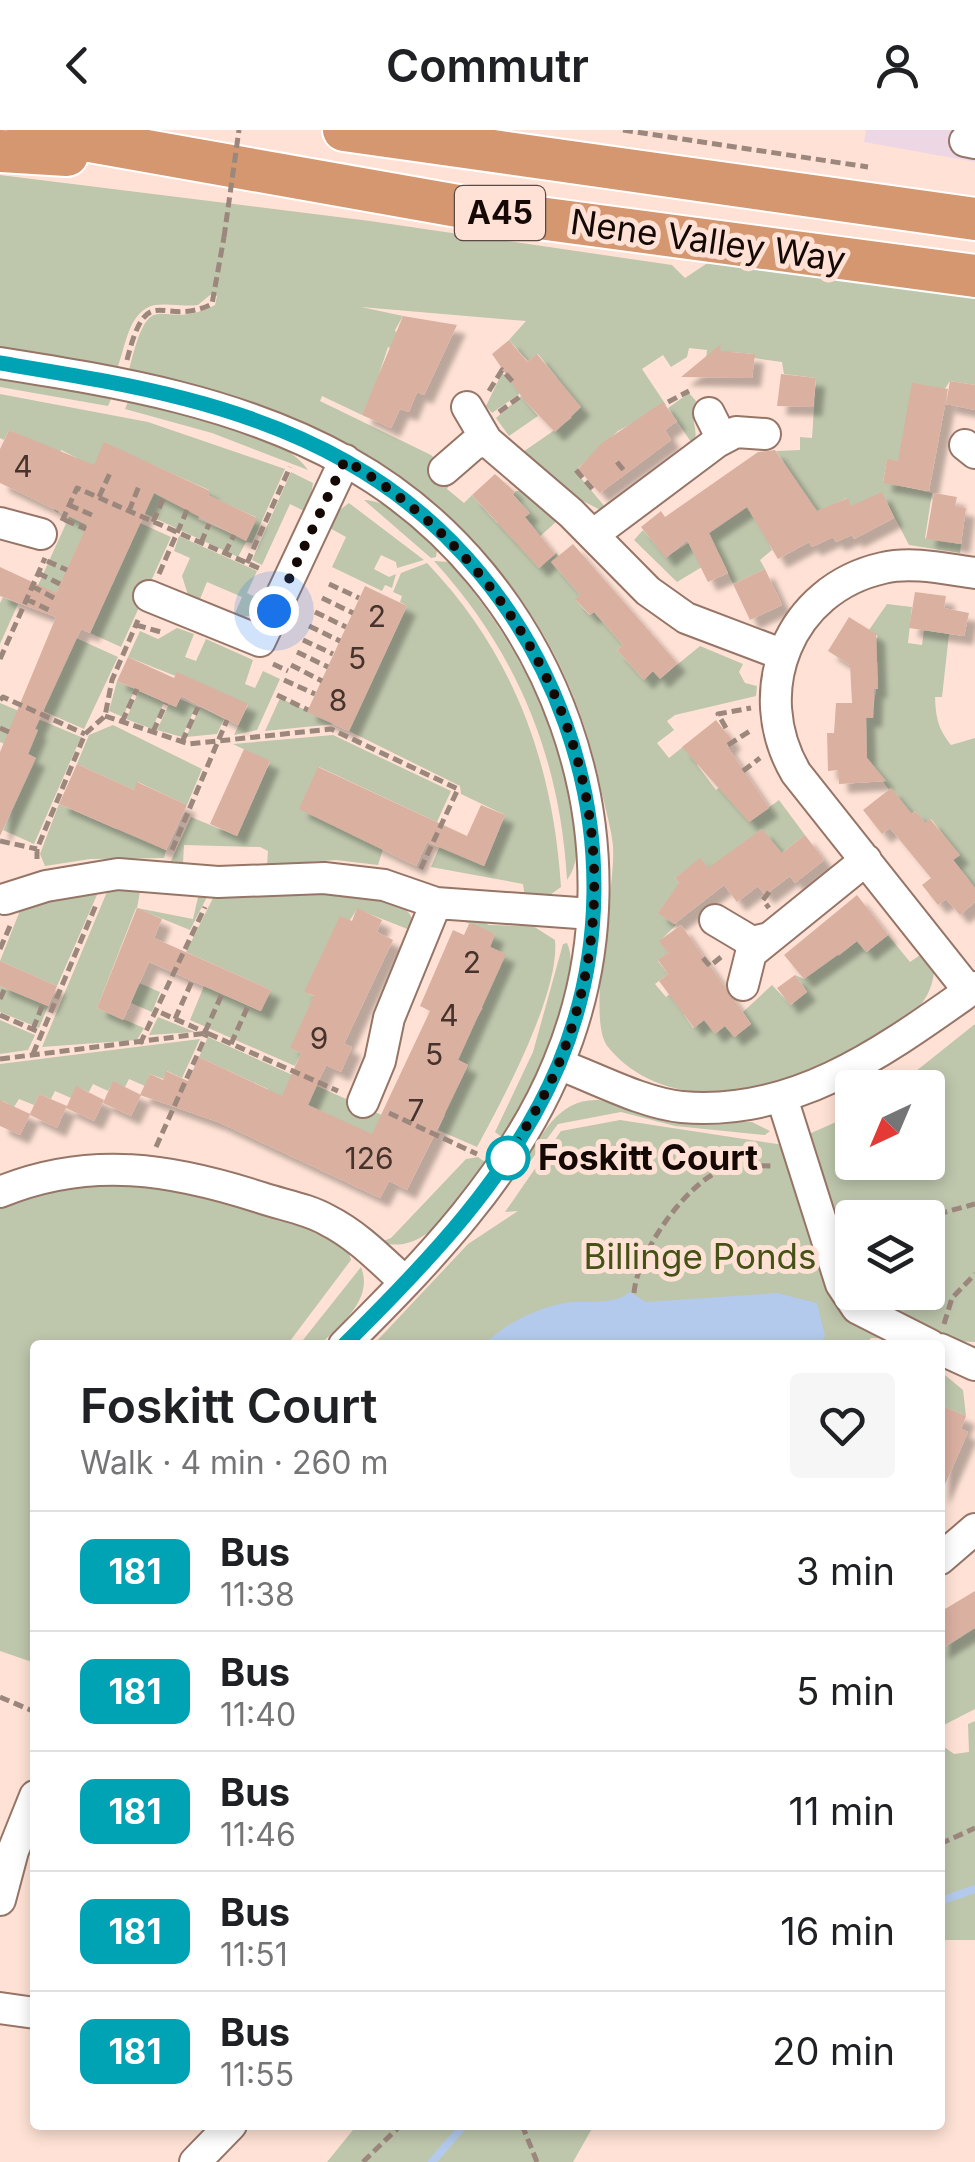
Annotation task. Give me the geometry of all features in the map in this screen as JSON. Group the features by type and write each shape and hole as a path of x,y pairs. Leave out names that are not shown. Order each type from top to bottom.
{"highway":[{"name":"Nene Valley Way","path":"28,130 486,211 975,276"},
{"name":"Nene Valley Way","path":"344,130 975,219"},
{"path":"0,151 172,156"}],"street":[{"path":"0,363 198,400 276,428 345,460 413,505 462,552 498,593 552,682 584,781 593,866 592,914 582,980 558,1064 500,1170 405,1282 349,1340"},
{"path":"699,402 718,431 717,442"},
{"path":"444,470 474,444 483,415 648,591 686,618 781,654"},
{"path":"594,534 717,442 736,432 765,434"},
{"path":"149,596 260,641 345,460"},
{"path":"0,522 51,538"},
{"path":"558,1064 678,1107 730,1107 782,1098 886,1050 972,989 784,752 774,714 781,654 802,617 820,598 863,574 914,566 975,573"},
{"path":"742,985 751,953 866,860"},
{"path":"4,899 46,886 109,875 218,882 324,878 384,885 422,899 592,914"},
{"path":"364,1102 380,1061 422,899"},
{"path":"714,920 752,942 769,938"},
{"path":"782,1098 822,1238 841,1284 857,1308 928,1340"},
{"path":"0,1192 32,1179 152,1169 191,1175 325,1218 358,1238 405,1282"},
{"path":"945,1348 975,1365"},
{"path":"945,1555 975,1530"},
{"path":"0,1900 6,1848 30,1805"},
{"path":"0,2008 30,2012"},
{"path":"196,2162 226,2130"}],"path":[{"path":"122,383 136,325 145,314 156,308 197,311 212,304 239,130"},
{"path":"624,130 877,168"},
{"path":"483,415 502,370 512,382"},
{"path":"483,415 522,395"},
{"path":"668,402 699,402"},
{"path":"616,462 626,473"},
{"path":"247,562 290,468"},
{"path":"576,470 595,492"},
{"path":"99,498 110,473"},
{"path":"128,511 140,486"},
{"path":"0,659 51,538 77,488 288,582"},
{"path":"153,522 164,497"},
{"path":"69,505 92,515"},
{"path":"178,533 188,508"},
{"path":"201,542 210,524"},
{"path":"51,538 86,529"},
{"path":"225,553 234,535"},
{"path":"51,538 67,570"},
{"path":"38,573 60,584"},
{"path":"329,584 359,598"},
{"path":"32,586 54,598"},
{"path":"322,598 353,613"},
{"path":"26,599 49,610"},
{"path":"316,612 346,627"},
{"path":"309,626 340,641"},
{"path":"303,640 334,654"},
{"path":"297,652 328,667"},
{"path":"291,665 322,681"},
{"path":"284,680 315,694"},
{"path":"122,722 137,690"},
{"path":"278,695 308,710"},
{"path":"0,700 4,697 85,734"},
{"path":"153,732 166,703"},
{"path":"726,728 718,714 761,706"},
{"path":"182,742 198,707"},
{"path":"0,841 36,852 85,734 105,716 182,742 332,729 458,789 422,899"},
{"path":"162,876 226,720"},
{"path":"728,745 763,722"},
{"path":"0,728 9,732"},
{"path":"743,771 770,751"},
{"path":"33,1054 109,875"},
{"path":"140,1044 218,882"},
{"path":"703,958 710,966 724,955"},
{"path":"176,1019 192,981"},
{"path":"0,999 4,988"},
{"path":"152,1169 155,1148 222,994"},
{"path":"32,1029 43,1004"},
{"path":"231,1044 248,1006"},
{"path":"157,1011 477,1154"},
{"path":"0,1015 41,1032"},
{"path":"0,1058 140,1044 206,1032"},
{"path":"634,1293 636,1270 647,1245 698,1187 721,1170 749,1165 803,1166"},
{"path":"945,1212 975,1204"},
{"path":"938,1340 952,1298 975,1274"},
{"path":"0,1697 30,1710"},
{"path":"945,1842 975,1828"},
{"path":"363,2162 395,2130"},
{"path":"524,2130 536,2162"}],"shaded area":[{"path":"866,130 975,130 975,162 864,142"}],"green space":[{"path":"0,175 370,221 672,265 685,278 712,260 975,293 975,385 950,381 898,461 887,460 883,482 932,493 925,538 961,544 960,553 909,545 886,501 851,506 847,498 766,537 772,550 760,560 765,569 733,584 720,556 677,582 634,540 643,530 666,557 746,507 798,484 776,451 800,450 800,437 812,438 816,378 784,374 782,362 754,358 754,354 732,352 729,376 706,359 707,350 689,348 687,357 671,367 663,355 642,369 666,405 618,431 575,471 606,508 604,512 560,489 520,454 572,418 556,398 557,378 538,354 528,361 509,340 526,321 361,307 403,316 395,330 406,355 388,347 379,374 397,383 375,387 362,415 322,396 320,401 431,455 453,476 447,489 464,503 472,495 497,523 509,513 518,523 529,513 513,494 516,491 523,491 558,520 524,551 539,568 556,553 559,556 552,563 580,595 576,600 589,615 594,612 623,645 617,650 643,679 653,671 661,678 700,646 743,664 739,672 745,683 757,686 756,696 675,715 667,721 674,730 657,743 669,758 689,742 703,759 697,765 716,790 721,786 752,820 779,800 805,835 782,853 720,884 700,859 675,878 693,901 671,895 659,912 676,925 660,941 668,953 658,961 668,974 655,984 666,997 694,975 684,1015 693,1028 704,1020 725,1026 735,1037 751,1024 743,1012 772,985 791,1005 807,992 795,975 804,979 824,938 839,956 857,941 867,952 888,935 910,962 920,955 934,973 927,995 915,1011 848,1055 778,1083 741,1090 704,1092 668,1086 636,1072 608,1047 602,1032 600,983 613,866 612,838 573,695 535,621 487,557 430,503 364,458 291,421 212,392 129,370 137,342 151,316 196,313 215,305 217,296 210,295 198,305 146,308 134,321 118,366 0,349"},
{"path":"502,373 522,392 492,413 486,406"},
{"path":"0,376 112,397 108,406 0,387"},
{"path":"689,393 696,401 693,445 668,408"},
{"path":"0,394 148,422 285,469 252,543 246,542 238,557 73,480 58,513 54,510 77,458 61,450 55,463 35,442 9,430 4,440 0,438","holes":["104,443 209,490 208,496 256,517 246,540 198,519 200,514"]},
{"path":"521,396 538,416 509,436 496,418"},
{"path":"129,399 251,433 275,443 308,470 212,433 125,409"},
{"path":"291,472 313,483 308,513 290,504 262,565 252,560"},
{"path":"79,495 97,504 47,613 29,605"},
{"path":"364,500 385,505 405,518 437,550 436,557 431,558"},
{"path":"349,503 424,560 397,568 396,562 381,555 374,569 389,577 396,574 392,588 385,585 382,591 332,567 346,537 328,527 333,515"},
{"path":"140,523 171,537 121,647 90,633"},
{"path":"179,536 257,571 247,593 267,603 259,615 233,618 242,597 207,582 198,604 188,595 182,576 190,558 174,551"},
{"path":"434,561 449,562 492,617 541,707 563,772 575,835 575,863 567,880 555,791 529,709 489,632"},
{"path":"427,563 484,635 524,713 538,754 557,841 561,887 546,898 525,898 523,884 431,867 440,846 484,866 505,815 461,794 460,786 349,731 407,606 400,602 402,596 393,592 401,573"},
{"path":"3,597 18,604 0,644 0,603"},
{"path":"887,604 912,607 908,643 922,645 924,630 949,634 942,697 935,697 936,711 940,728 951,745 975,738 975,899 946,899 969,880 953,860 959,855 931,819 911,835 922,819 915,811 901,823 906,815 872,765 859,774 866,718 872,717 878,677 855,673 878,636 869,630"},
{"path":"177,628 194,634 185,657 196,661 206,639 253,660 245,684 255,688 263,671 280,679 257,730 234,735 248,705 128,657 140,631 158,639"},
{"path":"76,638 118,657 84,729 43,711"},
{"path":"117,681 135,689 123,717 109,711"},
{"path":"139,691 164,702 152,729 126,719"},
{"path":"280,698 335,724 265,731"},
{"path":"180,699 196,706 182,737 157,730 169,704 176,707"},
{"path":"0,703 81,737 34,844 3,830 35,758 0,742"},
{"path":"200,707 224,719 217,734 186,737"},
{"path":"113,725 202,769 187,805 138,782 134,790 77,764 89,735"},
{"path":"333,735 451,791 437,822 319,767 300,809 389,830 378,865 336,860 267,865 268,851 260,847 184,845 183,863 171,861 191,817 237,836 270,762 233,744"},
{"path":"59,804 116,829 126,808 155,845 166,850 164,858 90,859 45,866 40,854"},
{"path":"141,886 137,908 193,919 198,897 207,897 190,930 136,908 97,1008 144,1028 137,1040 42,1047 109,887"},
{"path":"100,888 57,986 0,961 21,908"},
{"path":"308,891 357,893 390,900 412,917 415,932 357,909 305,992 315,997 291,1048 301,1053 295,1066 190,1020 204,986 260,1011 271,990 186,952 214,896"},
{"path":"482,917 488,925 533,926 555,940 549,988 539,1016 477,1147 438,1130 445,1115 428,1107 457,1088 468,1065 452,1057 483,1008 467,1000 505,955 490,947 495,934 455,918"},
{"path":"567,943 571,962 569,986 561,1013 551,1042 503,1138 495,1132 533,1052 563,944"},
{"path":"139,983 160,992 152,1012 131,1003"},
{"path":"0,986 48,1006 39,1028 0,1012"},
{"path":"158,1017 195,1032 149,1035"},
{"path":"0,1020 35,1035 28,1050 0,1054"},
{"name":"Billinge Ponds","path":"975,1024 975,1342 871,1338 378,1340 468,1244 518,1211 505,1212 561,1131 620,1120 784,1145 835,1122 835,1180 945,1180 945,1070 917,1070"},
{"path":"208,1037 402,1124 422,1159 264,1098 268,1089 199,1057"},
{"path":"200,1039 182,1078 167,1071 163,1079 150,1074 145,1086 129,1079 125,1087 113,1082 108,1091 93,1084 89,1092 76,1087 71,1098 55,1091 51,1099 39,1094 34,1105 19,1099 14,1107 3,1101 0,1106 0,1064"},
{"path":"599,1100 680,1122 752,1122 770,1131 765,1135 675,1126 621,1112 558,1124 526,1167 523,1165 562,1112 572,1105"},
{"path":"478,1157 485,1162 442,1220 414,1241 398,1245 381,1242 391,1238 466,1159"},
{"path":"138,1182 257,1208 321,1232 342,1245 351,1260 291,1340 30,1340 30,1661 0,1651 0,1203 64,1186"},
{"path":"361,1267 363,1290 346,1319 325,1340 303,1340"},
{"path":"945,1375 963,1390 966,1416 945,1407"},
{"path":"970,1622 975,1628 975,1709 945,1724 945,1647 961,1637"},
{"path":"975,1721 975,1940 945,1940 945,1748 954,1754 969,1752 968,1724"},
{"path":"353,2130 591,2130 573,2162 327,2162"}],"water":[{"path":"630,1292 646,1302 777,1293 817,1303 825,1336 822,1340 490,1340 539,1310 569,1302 622,1297"}],"building":[{"path":"403,316 457,325 424,395 417,392 409,412 400,409 391,428 362,415"},
{"path":"509,340 527,362 537,354 581,407 555,432 524,400 492,354"},
{"path":"721,344 720,351 755,354 752,378 681,377"},
{"path":"781,374 816,378 813,407 777,406"},
{"path":"950,381 975,385 975,410 946,404"},
{"path":"912,383 948,389 929,491 883,483 887,459 898,461"},
{"path":"663,402 677,421 665,430 671,440 600,493 578,469 602,443"},
{"path":"9,430 94,465 104,442 210,491 208,495 257,518 246,541 154,493 90,633 81,629 35,729 38,730 28,754 36,758 0,836 0,752 56,617 0,596 0,567 56,593 87,525 0,483 0,449"},
{"path":"775,450 817,511 848,498 851,506 882,492 894,518 854,539 852,535 836,542 833,537 812,547 809,542 778,559 747,507 709,533 728,573 708,582 687,540 666,558 641,527 661,511 665,517 758,452"},
{"path":"495,474 515,492 512,494 530,513 525,517 555,554 539,568 472,495"},
{"path":"934,493 957,497 955,506 966,508 961,544 926,539"},
{"path":"573,544 677,663 660,679 653,671 644,680 617,650 623,645 594,612 590,615 575,599 580,595 551,562"},
{"path":"765,569 782,605 750,620 733,584"},
{"path":"365,586 407,606 349,731 307,712"},
{"path":"915,592 946,596 944,608 969,613 964,636 909,628"},
{"path":"849,617 876,634 878,689 874,689 873,718 866,718 867,758 886,781 839,784 838,770 828,771 827,733 834,733 836,703 852,703 850,665 828,651"},
{"path":"128,657 174,678 177,672 248,704 238,725 181,696 176,707 117,681"},
{"path":"716,720 732,740 727,746 769,808 749,822 682,747"},
{"path":"244,749 270,761 237,836 210,824"},
{"path":"77,764 134,790 137,782 187,805 166,850 59,804"},
{"path":"318,767 467,836 481,805 505,815 484,866 427,842 416,866 299,809"},
{"path":"891,788 912,814 915,811 926,823 930,819 960,855 953,860 975,888 975,902 960,915 946,899 938,905 922,885 931,878 890,828 882,834 863,810"},
{"path":"762,829 782,853 805,835 824,860 795,883 790,876 765,895 758,886 737,902 724,885 674,924 658,913 679,883 675,878 700,858 708,868"},
{"path":"857,895 888,935 866,952 857,941 804,979 784,955"},
{"path":"137,908 162,919 154,938 271,990 261,1011 149,962 123,1020 97,1008"},
{"path":"357,908 382,920 377,932 393,940 344,1044 352,1047 341,1072 326,1065 308,1105 372,1134 430,1011 420,1006 453,930 464,935 469,924 474,924 495,934 490,947 506,954 458,1060 468,1065 407,1190 389,1181 380,1198 218,1122 140,1095 150,1074 163,1080 166,1071 188,1081 199,1057 282,1096 301,1053 290,1048 314,996 304,992 340,916 352,921"},
{"path":"681,925 751,1024 734,1037 725,1026 715,1034 704,1020 694,1028 659,981 668,974 658,960 668,953 659,941"},
{"path":"0,961 57,986 48,1006 0,986"},
{"path":"795,975 807,992 790,1005 777,988"},
{"path":"113,1081 141,1095 131,1116 103,1103"},
{"path":"76,1086 104,1100 94,1121 66,1108 57,1128 30,1115 20,1135 0,1126 0,1100 30,1114 39,1094 67,1106"},
{"path":"945,1407 966,1416 961,1429 968,1432 945,1485"},
{"path":"975,1591 975,1628 945,1647 945,1609"}],"waterway":[{"path":"945,1899 975,1889"},
{"path":"432,2162 460,2130"}],"bus line":[{"name":"181","path":"0,363 198,400 276,428 361,470 413,505 498,593 552,682 573,736 589,824 592,914 573,1022 558,1064 500,1170 451,1233 349,1340"}],"place":[{"name":"Foskitt Court","path":"508,1158"}],"route":[{"path":"274,611 345,460 413,505 462,552 498,593 552,682 573,736 584,781 593,866 592,914 573,1022 533,1115 500,1170 508,1158"}]}
